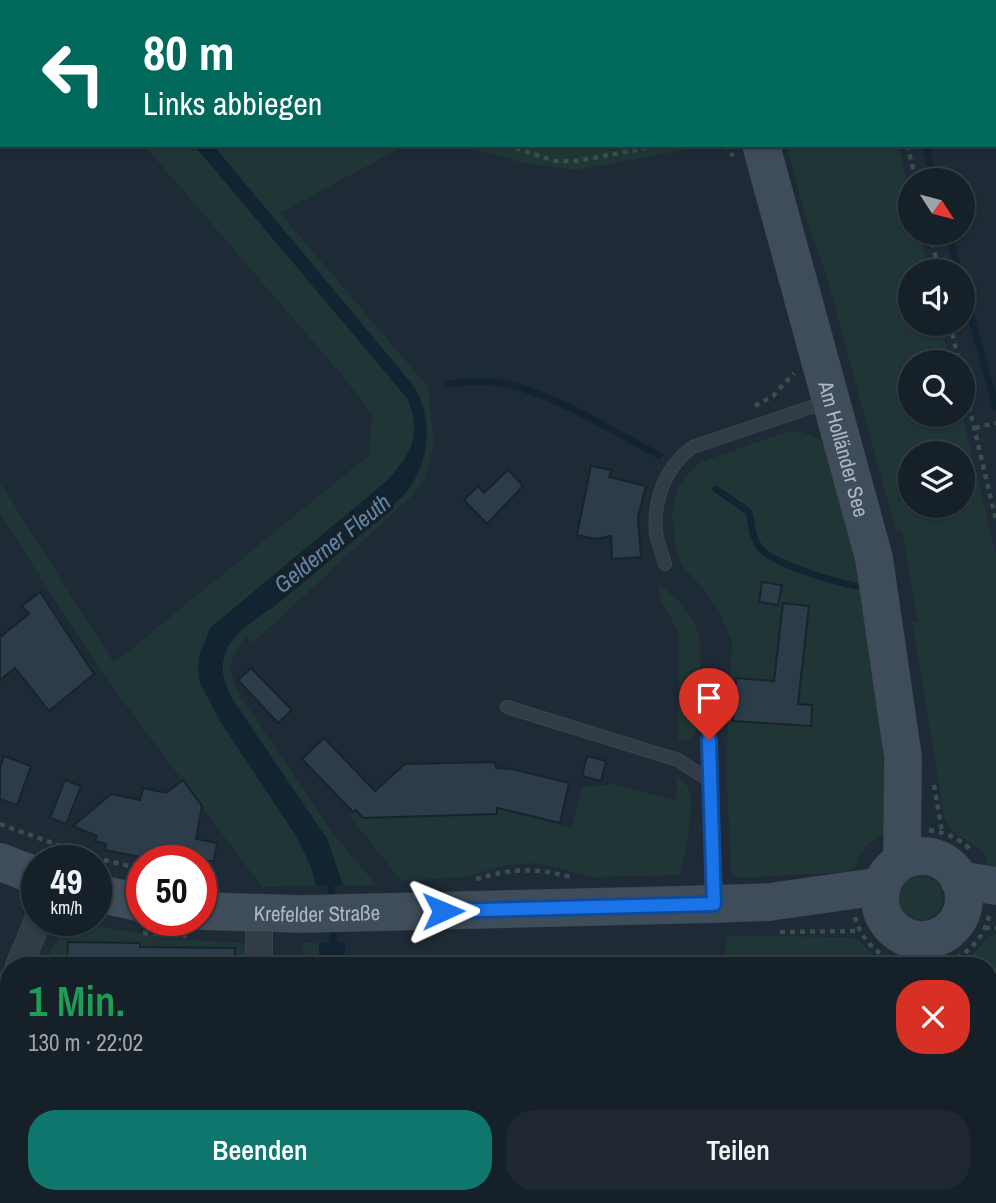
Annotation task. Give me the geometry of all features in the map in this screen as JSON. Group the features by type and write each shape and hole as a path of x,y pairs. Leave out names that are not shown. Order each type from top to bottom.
{"main road":[{"name":"Am Holländer See","path":"762,147 833,400 874,558 903,757 902,916"},
{"path":"0,862 21,870"},
{"path":"902,916 943,862 952,930"},
{"path":"952,930 996,886"},
{"name":"Krefelder Straße","path":"217,912 302,915 769,902 902,916 915,939 928,939 952,930"},
{"path":"952,930 996,907"}],"street":[{"path":"259,914 259,957"},
{"path":"23,957 31,936"}],"lane":[{"path":"665,564 657,535 656,518 663,485 676,460 693,447 833,400"},
{"path":"507,707 678,760 709,780"},
{"path":"709,740 714,904"}],"path":[{"path":"512,147 555,161 577,161 651,147"},
{"path":"908,147 913,168"},
{"path":"996,423 975,428 996,520"},
{"path":"0,824 91,857 126,865"},
{"path":"902,916 957,838 952,930 959,957"},
{"path":"952,930 974,944 985,928 996,928"}],"green space":[{"path":"146,147 196,147 407,398 414,422 409,452 387,481 211,627 198,670 200,683 222,724 297,837 311,867 316,886 262,887 102,673 0,514 0,483 114,663 369,455 372,415 347,381"},
{"path":"215,147 402,147 280,213 428,387 434,445 425,478 415,493 253,643 246,637 235,652 231,665 240,696 332,832 376,885 343,885 327,839 233,700 225,683 223,667 229,645 242,630 311,576 396,503 408,489 423,461 426,446 424,416 412,384"},
{"path":"463,147 701,147 578,170 528,164"},
{"path":"787,147 899,147 904,168 898,168 898,245 923,245 926,259 898,259 898,336 944,336 947,350 898,350 898,427 965,427 969,441 898,441 898,518 975,518 975,468 996,554 996,869 989,868 985,853 950,829 944,817 912,622 918,622 902,531 896,532 825,270 810,232"},
{"path":"800,431 819,439 833,459 864,594 879,710 889,831 868,845 860,854 857,866 848,872 737,878 731,870 726,767 732,642 719,611 682,566 676,550 672,512 678,486 699,463 783,433"},
{"path":"657,583 683,606 691,617 701,652 701,705 697,729 690,738 678,741 679,632 661,602"},
{"path":"677,776 688,788 691,801 688,835 679,875 593,877 537,863 507,865 464,877 401,881 350,816 356,810 363,818 496,814 498,807 572,827 582,787 613,784 676,801"},
{"path":"921,876 937,882 943,898 937,914 921,920 905,914 899,898 905,882"},
{"path":"112,929 126,931 126,936 242,943 248,957 48,957 59,936 112,936"},
{"path":"996,934 996,957 970,957 986,939"},
{"path":"727,936 851,937 876,957 725,957"},
{"path":"303,943 319,943 320,957 303,957"}],"water":[{"path":"196,147 215,147 412,384 420,398 427,427 424,455 413,483 404,495 328,562 242,630 229,645 223,660 224,678 233,700 327,839 343,885 316,886 311,867 297,837 222,724 200,683 200,653 211,627 387,481 409,452 412,442 414,422 407,398"},
{"path":"345,942 345,957 320,957 319,943"}],"building":[{"path":"591,466 611,470 609,477 646,486 638,517 641,557 612,559 611,536 596,539 577,535"},
{"path":"508,470 523,486 487,524 464,500 478,486 484,493"},
{"path":"762,582 782,585 778,605 759,602"},
{"path":"40,592 94,674 49,711 15,668 0,680 0,637 29,614 22,606"},
{"path":"783,603 809,606 798,704 812,705 811,726 733,721 736,678 774,681"},
{"path":"251,668 292,710 278,723 238,680"},
{"path":"324,738 375,791 405,764 495,762 496,768 512,769 569,783 560,823 497,808 497,814 363,818 356,810 353,812 302,759"},
{"path":"4,756 31,766 17,805 0,799 0,768"},
{"path":"587,756 606,761 601,781 582,776"},
{"path":"65,780 81,786 66,824 50,818"},
{"path":"183,780 202,806 196,839 217,845 126,845 126,854 112,851 112,845 95,841 97,836 73,826 111,794 140,800 143,788 166,793"},
{"path":"68,942 140,943 140,947 235,948 235,957 67,957"}],"waterway":[{"path":"926,147 931,168"},
{"path":"951,245 956,259"},
{"path":"975,331 996,407"},
{"path":"447,384 491,382 524,389 584,415 659,455"},
{"path":"716,489 749,512 755,540 767,554 805,572 856,586"},
{"name":"Gelderner Fleuth","path":"330,877 332,903"},
{"name":"Gelderner Fleuth","path":"333,922 334,957"}],"route":[{"path":"443,911 714,904 709,740"}]}
